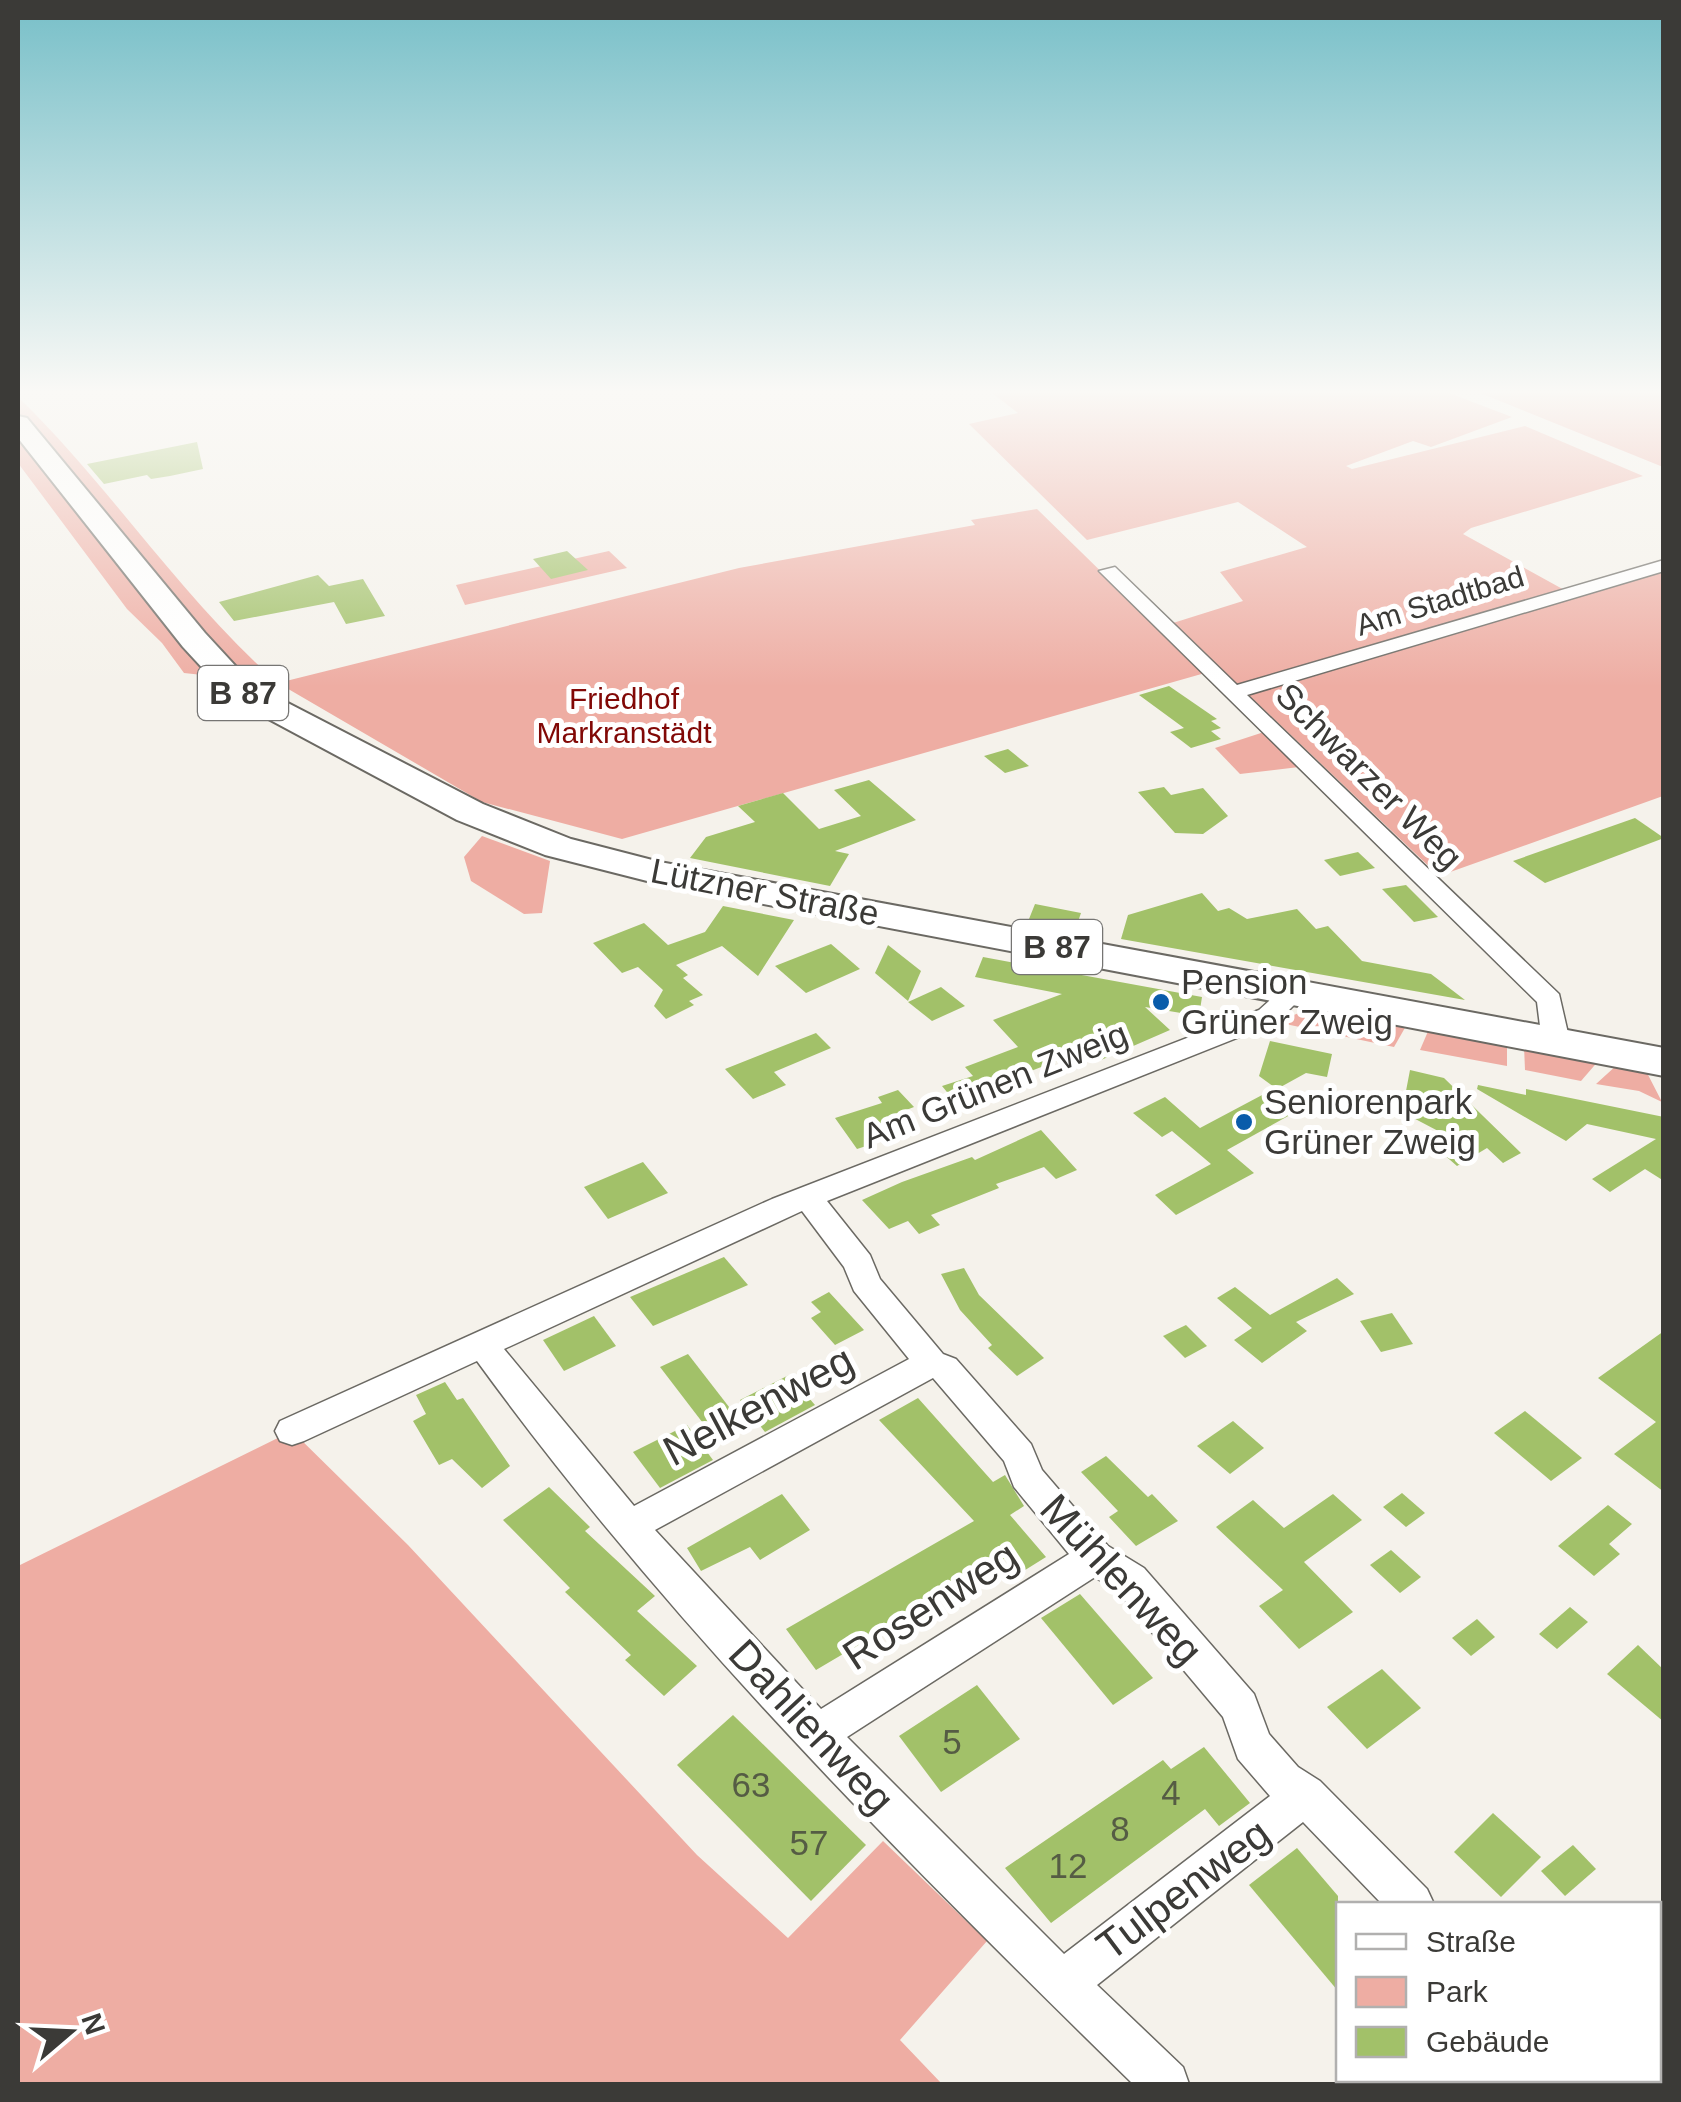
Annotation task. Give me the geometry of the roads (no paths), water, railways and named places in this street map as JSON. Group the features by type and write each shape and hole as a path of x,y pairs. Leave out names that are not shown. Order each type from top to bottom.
{"main road":[{"name":"Lützner Straße","path":"73,491 194,640 242,692 470,812 558,847 659,873 1664,1062"}],"street":[{"name":"Am Stadtbad","path":"1234,692 1664,565"},
{"name":"Schwarzer Weg","path":"1108,572 1550,1000 1556,1042"},
{"name":"Am Grünen Zweig","path":"819,1194 1268,1016 1282,1004 1284,990"},
{"path":"292,1432 819,1194"},
{"name":"Mühlenweg","path":"819,1194 859,1263 865,1283 931,1363 944,1368 1004,1435 1019,1454 1027,1478 1095,1556 1131,1580 1240,1708 1252,1746 1283,1781 1305,1794 1410,1902"},
{"name":"Dahlienweg","path":"483,1345 537,1420 628,1527 816,1734 1166,2084"},
{"name":"Nelkenweg","path":"628,1527 931,1363"},
{"name":"Rosenweg","path":"816,1734 1095,1556"},
{"name":"Tulpenweg","path":"1062,1984 1305,1794"}],"place":[{"name":"Pension Grüner Zweig","path":"1161,1002"},
{"name":"Seniorenpark Grüner Zweig","path":"1244,1122"}],"park label":[{"name":"Friedhof Markranstädt","path":"624,716"}]}
